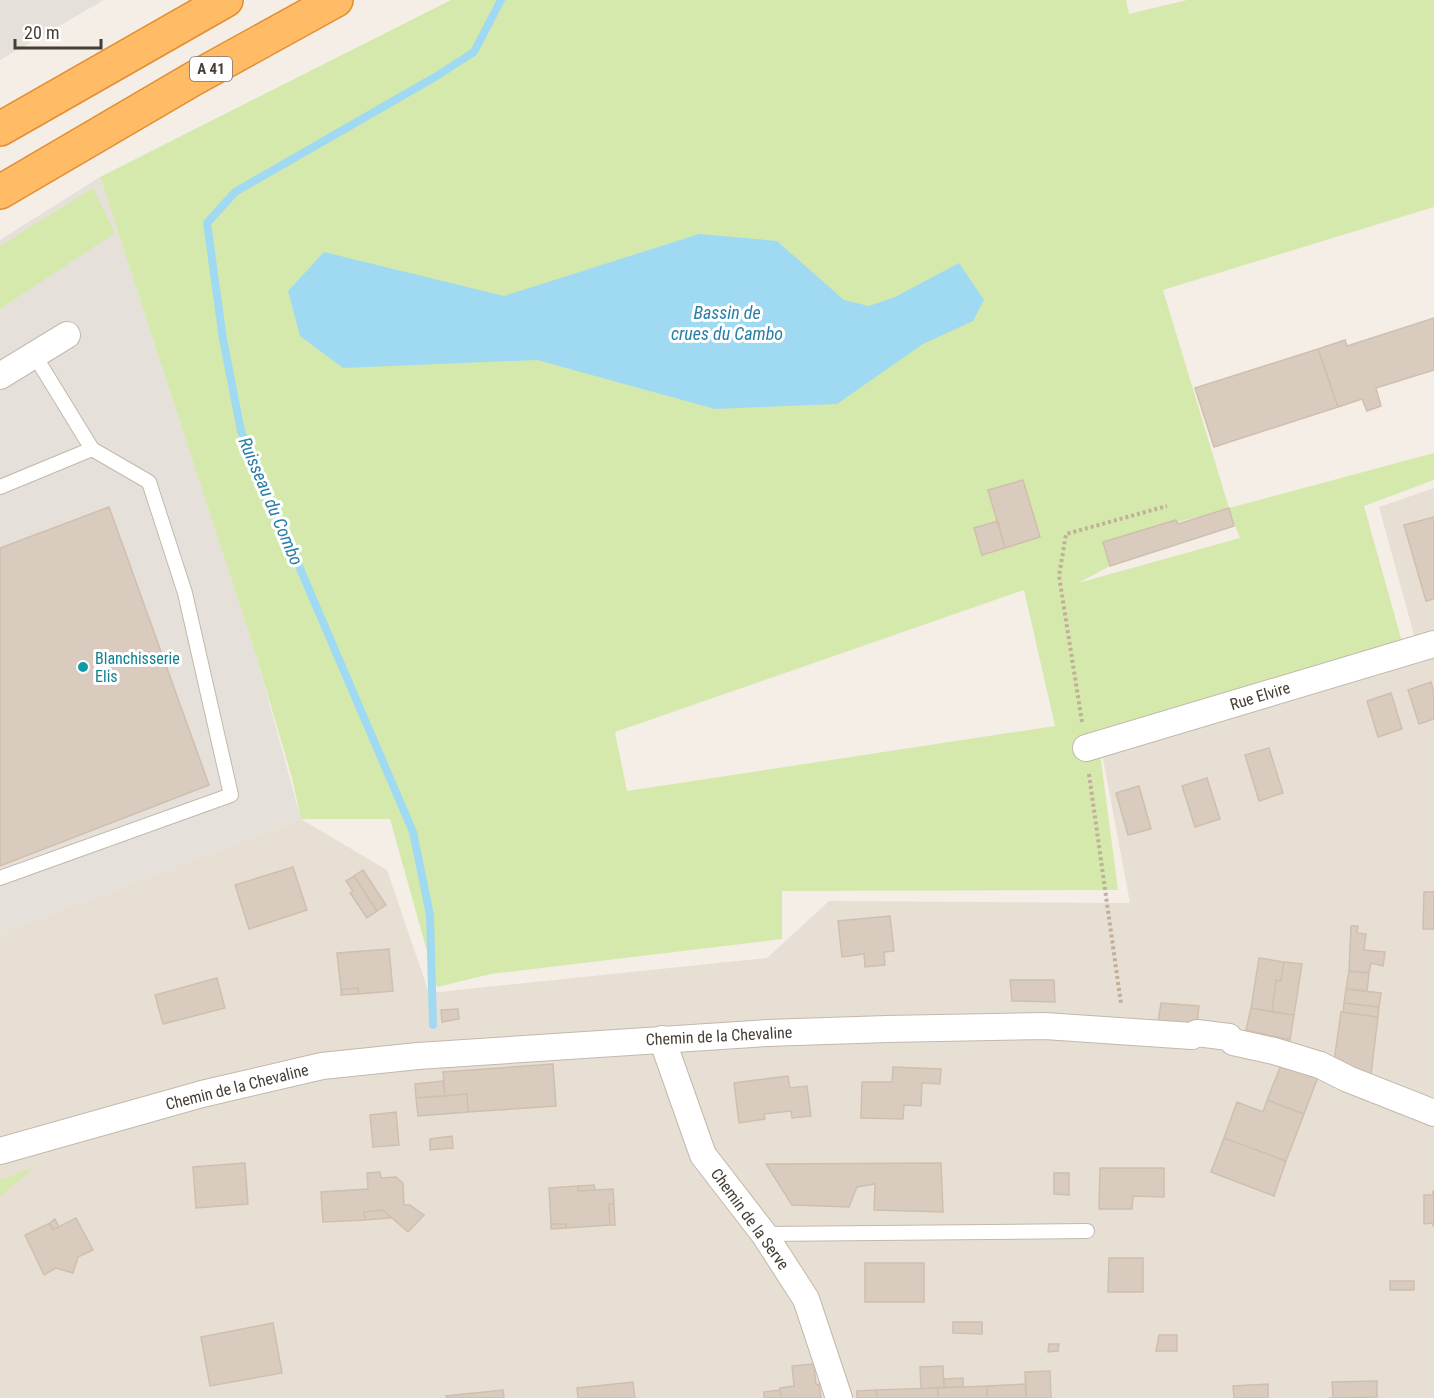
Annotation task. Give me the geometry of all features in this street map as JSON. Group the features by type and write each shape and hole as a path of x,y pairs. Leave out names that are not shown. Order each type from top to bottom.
{"highway":[{"path":"0,129 226,0"},
{"name":"A 41","path":"0,192 193,79 336,0"}],"street":[{"path":"0,376 67,336"},
{"name":"Rue Elvire","path":"1086,748 1434,644"},
{"name":"Chemin de la Chevaline","path":"0,1151 202,1094 322,1066 418,1056 767,1033 1045,1026 1192,1036 1197,1033 1229,1037 1233,1042 1320,1065 1348,1080 1434,1113"},
{"name":"Chemin de la Serve","path":"662,1039 702,1155 764,1234 806,1299 839,1398"}],"lane":[{"path":"0,878 231,795 185,593 149,482 92,449 35,356"},
{"path":"0,487 92,449"},
{"path":"764,1234 1087,1231"}],"shaded area":[{"path":"0,0 104,0 0,60"},
{"path":"100,177 256,655 301,819 0,933 0,240"},
{"path":"1434,488 1434,1398 0,1398 0,933 301,819 387,870 429,993 767,958 829,901 1130,903 1099,737 1417,646 1379,507"}],"green space":[{"path":"451,0 1126,0 1129,14 1187,0 1434,0 1434,207 1163,290 1229,508 1434,453 1434,480 1364,506 1402,642 1097,730 1118,890 782,891 782,939 491,974 437,987 390,819 301,819 292,778 256,655 100,177","holes":["1228,509 1240,538 1078,583 1110,566 1103,542","1024,590 1055,726 627,791 615,732"]},
{"path":"93,188 115,233 0,309 0,246"},
{"path":"37,1166 0,1196 0,1180"}],"water":[{"name":"Bassin de crues du Cambo","path":"699,234 777,241 844,300 869,306 895,297 959,263 984,300 973,321 923,344 837,404 715,409 537,360 343,368 300,336 288,291 324,252 504,296"}],"building":[{"path":"1434,318 1434,370 1376,388 1381,406 1367,411 1362,399 1338,407 1318,349 1345,340 1347,346"},
{"path":"1318,349 1338,407 1214,447 1195,388"},
{"path":"1023,480 1040,537 1005,548 988,490"},
{"name":"Blanchisserie Elis","path":"109,507 209,785 0,866 0,548"},
{"path":"1229,508 1234,526 1110,566 1103,542 1176,520 1178,524"},
{"path":"1434,517 1434,599 1426,601 1404,525"},
{"path":"998,521 1005,548 982,555 974,528"},
{"path":"1431,682 1434,693 1434,719 1419,724 1408,690"},
{"path":"1391,693 1402,729 1378,737 1367,701"},
{"path":"1269,748 1283,793 1259,801 1245,755"},
{"path":"1207,778 1220,819 1195,827 1182,786"},
{"path":"1139,786 1151,829 1128,835 1116,793"},
{"path":"293,867 307,910 249,929 235,885"},
{"path":"363,870 386,905 377,911 354,876"},
{"path":"354,876 377,911 367,918 350,893 353,891 346,881"},
{"path":"1424,892 1434,892 1434,929 1423,929"},
{"path":"890,916 894,951 884,952 885,965 865,967 864,954 842,957 838,921"},
{"path":"1351,926 1358,926 1357,933 1366,934 1364,950 1385,952 1383,966 1371,963 1369,973 1349,971"},
{"path":"389,949 393,991 359,994 358,988 341,990 337,953"},
{"path":"1259,958 1284,962 1281,981 1276,980 1272,1012 1251,1008"},
{"path":"1284,962 1302,964 1294,1015 1272,1012 1276,980 1281,981"},
{"path":"1349,971 1369,973 1367,991 1346,989"},
{"path":"217,978 225,1008 163,1024 155,995"},
{"path":"1010,980 1054,980 1055,1002 1012,1001"},
{"path":"358,988 359,994 341,995 341,990"},
{"path":"1346,989 1381,993 1379,1007 1344,1003"},
{"path":"1161,1003 1199,1006 1197,1024 1158,1022"},
{"path":"1344,1003 1379,1007 1378,1017 1343,1012"},
{"path":"1251,1008 1294,1015 1290,1040 1246,1030"},
{"path":"458,1009 459,1019 442,1022 441,1010"},
{"path":"1341,1012 1378,1017 1371,1074 1333,1068"},
{"path":"1282,1063 1318,1077 1304,1114 1267,1100"},
{"path":"553,1064 556,1106 468,1112 467,1094 445,1096 443,1072"},
{"path":"893,1067 941,1069 940,1084 922,1083 921,1106 904,1105 903,1119 861,1118 862,1082 892,1082"},
{"path":"788,1076 790,1088 807,1086 811,1116 792,1118 791,1111 764,1114 765,1119 739,1123 734,1083"},
{"path":"443,1081 445,1096 416,1098 415,1084"},
{"path":"467,1094 468,1112 418,1116 416,1098"},
{"path":"1267,1100 1304,1114 1286,1161 1224,1138 1237,1102 1263,1112"},
{"path":"396,1112 399,1145 373,1147 370,1115"},
{"path":"452,1136 453,1148 430,1150 430,1139"},
{"path":"1224,1138 1286,1161 1274,1196 1211,1172"},
{"path":"245,1163 248,1204 196,1208 193,1167"},
{"path":"941,1163 943,1212 874,1210 875,1184 857,1187 849,1207 792,1205 766,1164"},
{"path":"1100,1168 1164,1168 1164,1197 1133,1196 1132,1209 1099,1209"},
{"path":"380,1172 381,1178 396,1177 403,1183 404,1205 410,1205 424,1215 408,1232 383,1210 364,1212 365,1220 323,1222 321,1192 368,1189 367,1173"},
{"path":"1054,1173 1069,1173 1069,1195 1054,1194"},
{"path":"594,1185 595,1190 578,1191 578,1186"},
{"path":"578,1186 578,1191 613,1189 614,1204 609,1204 610,1225 566,1228 566,1224 551,1224 549,1188"},
{"path":"1433,1191 1434,1226 1433,1223 1424,1224 1424,1195 1433,1195"},
{"path":"609,1204 614,1204 615,1225 610,1225"},
{"path":"383,1210 392,1218 365,1220 364,1212"},
{"path":"76,1218 93,1250 78,1257 73,1273 56,1268 44,1275 25,1235 50,1223 53,1230"},
{"path":"55,1219 59,1227 53,1230 50,1223"},
{"path":"551,1224 566,1224 566,1228 551,1229"},
{"path":"1109,1258 1143,1258 1143,1292 1108,1292"},
{"path":"865,1263 924,1263 924,1302 865,1302"},
{"path":"1390,1281 1414,1281 1414,1290 1390,1290"},
{"path":"953,1322 982,1322 982,1334 953,1333"},
{"path":"273,1323 282,1373 210,1386 201,1337"},
{"path":"1159,1335 1177,1335 1177,1351 1156,1351"},
{"path":"1049,1344 1059,1344 1058,1351 1048,1352"},
{"path":"814,1364 816,1385 819,1384 821,1398 781,1398 780,1388 794,1386 792,1366"},
{"path":"943,1366 944,1387 921,1389 920,1367"},
{"path":"1050,1371 1051,1398 1026,1398 1025,1372"},
{"path":"963,1378 963,1387 944,1387 944,1379"},
{"path":"1377,1381 1377,1397 1333,1398 1332,1382"},
{"path":"633,1382 635,1398 578,1398 577,1388"},
{"path":"1026,1384 1026,1398 987,1398 987,1386"},
{"path":"1268,1384 1268,1398 1234,1398 1233,1386"},
{"path":"987,1386 987,1398 938,1398 938,1388"},
{"path":"938,1388 938,1398 877,1398 876,1390"},
{"path":"503,1390 504,1398 447,1398 446,1396"},
{"path":"780,1390 781,1398 764,1398 764,1392"},
{"path":"876,1390 877,1398 857,1398 857,1391"}],"waterway":[{"name":"Ruisseau du Combo","path":"433,1025 430,915 413,832 241,431 223,339 207,223 235,192 435,77 474,52 501,0"}],"place":[{"name":"Blanchisserie Elis","path":"83,667"}]}
